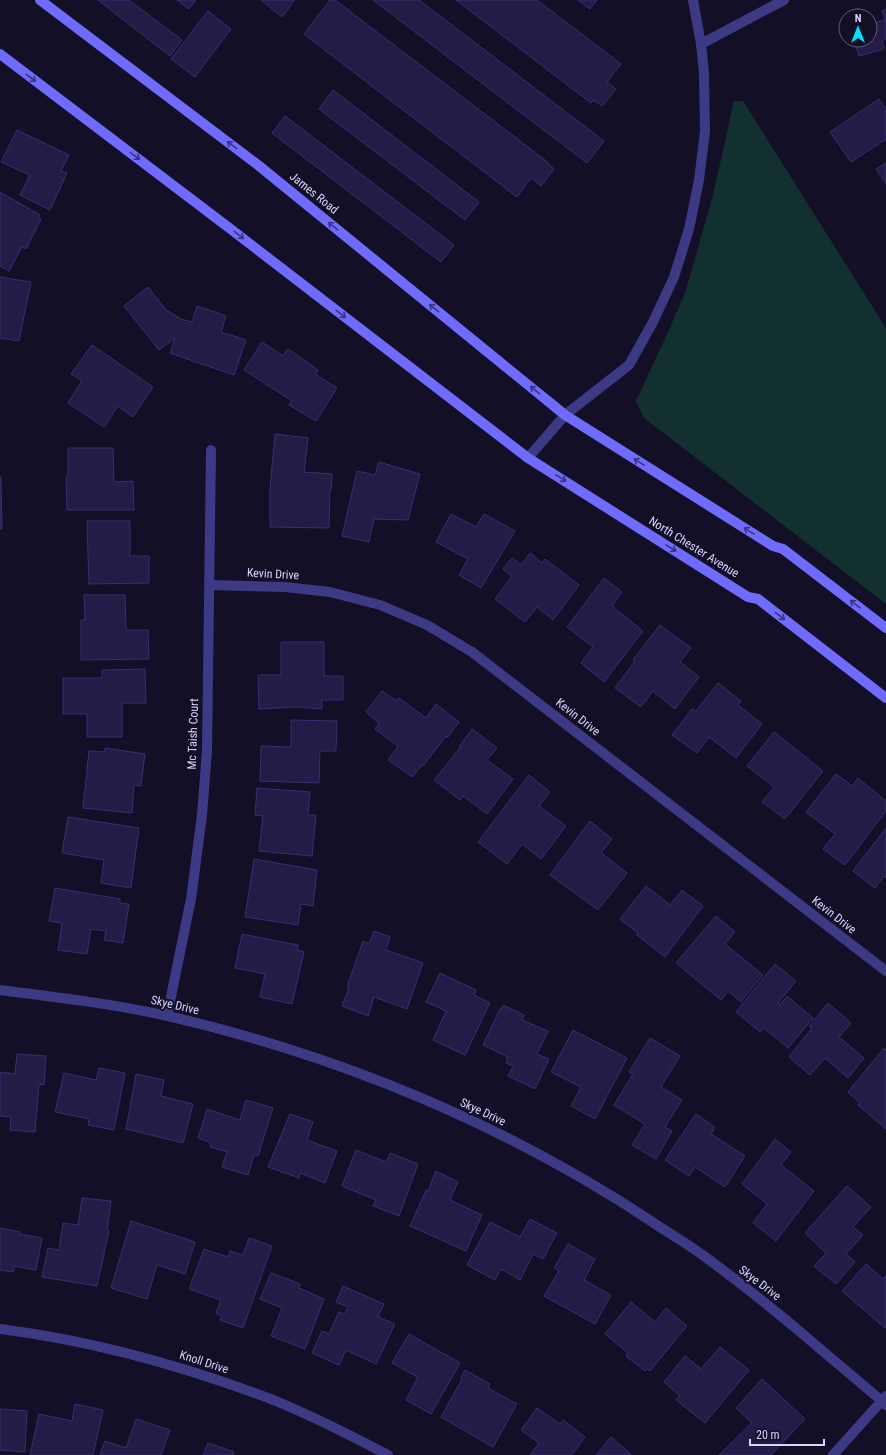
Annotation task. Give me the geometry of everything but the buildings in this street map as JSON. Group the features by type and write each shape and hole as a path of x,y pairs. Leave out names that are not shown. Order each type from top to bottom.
{"main road":[{"name":"James Road","path":"40,0 258,165 565,415"},
{"path":"0,54 528,458"},
{"path":"565,415 773,546 783,549 886,628"},
{"name":"North Chester Avenue","path":"528,458 748,597 758,599 886,698"}],"street":[{"path":"528,458 565,415 629,365 653,322 674,277 689,229 699,180 705,131 704,73 701,44 693,0"},
{"path":"701,44 771,3 784,0"},
{"name":"Mc Taish Court","path":"167,1016 191,899 202,815 207,750 211,450"},
{"name":"Kevin Drive","path":"209,585 285,587 330,592 380,605 427,625 472,652 886,971"},
{"name":"Skye Drive","path":"0,990 72,998 167,1016 241,1035 315,1057 411,1093 481,1124 550,1160 616,1198 702,1255 778,1312 885,1400"},
{"name":"Knoll Drive","path":"0,1329 40,1334 118,1350 194,1372 277,1402 349,1434 388,1455"},
{"path":"833,1455 885,1400"}],"green space":[{"path":"734,101 743,101 886,328 886,604 644,418 636,401 686,290 713,195"}]}
